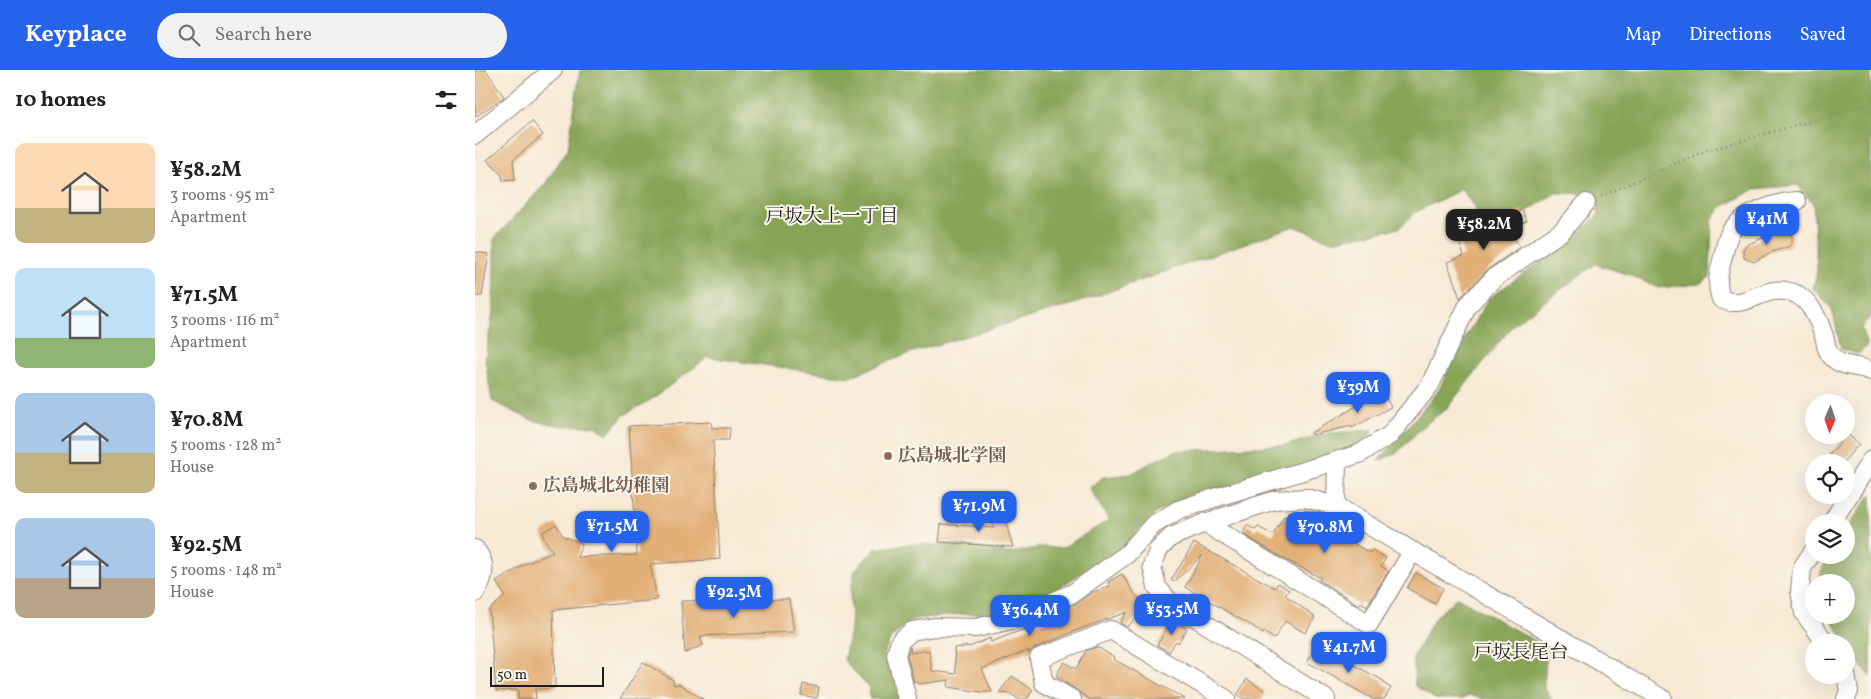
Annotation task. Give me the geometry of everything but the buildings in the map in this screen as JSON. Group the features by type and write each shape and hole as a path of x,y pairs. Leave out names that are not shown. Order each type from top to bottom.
{"street":[{"path":"475,135 553,70"},
{"path":"1797,201 1783,202 1746,217 1737,223 1729,233 1718,278 1718,290 1721,299 1729,303 1738,303 1766,292 1784,290 1799,296 1812,309 1830,355 1844,365 1863,367 1871,371"},
{"path":"907,699 896,655 900,641 912,631 934,627 976,628 1012,620 1073,593 1127,554 1153,525 1178,510 1359,454 1390,435 1430,385 1468,305 1494,278 1562,230 1585,203"},
{"path":"1836,514 1871,460"},
{"path":"1336,506 1337,461"},
{"path":"1326,699 1169,601 1157,587 1152,566 1159,549 1171,537 1275,500 1305,498 1336,506 1663,699"},
{"path":"1205,524 1369,624 1412,552"},
{"path":"475,549 481,556 485,572 475,593"},
{"path":"1805,564 1802,568 1800,591 1804,612 1819,634"},
{"path":"1072,699 1044,683 1039,658 1111,630 1227,699"},
{"path":"1846,699 1849,691 1848,684"}],"path":[{"path":"1585,203 1705,151 1871,104"}],"green space":[{"path":"580,70 1871,70 1871,316 1861,328 1867,346 1858,354 1841,349 1832,309 1813,288 1817,271 1813,203 1798,185 1755,189 1722,207 1712,220 1710,277 1699,284 1658,288 1630,275 1595,264 1514,324 1446,409 1423,426 1397,453 1378,461 1437,393 1467,334 1489,298 1572,240 1599,214 1597,194 1556,193 1512,221 1484,223 1462,189 1416,212 1399,228 1332,241 1294,226 1071,305 913,352 849,377 708,357 652,399 624,415 608,434 594,426 563,426 531,420 492,401 485,360 493,311 494,239 545,184 568,149"},
{"path":"1373,430 1367,439 1345,452 1243,484 1187,496 1156,513 1122,547 1043,598 1009,613 964,614 914,619 891,638 883,655 897,684 900,699 870,699 869,688 844,660 851,624 850,594 855,570 875,549 907,544 960,545 1010,553 1043,547 1062,548 1109,520 1089,488 1103,477 1131,474 1175,451 1287,445 1329,433"},
{"path":"1871,494 1871,677 1855,657 1855,634 1840,634 1834,624 1855,624 1855,574 1821,574 1825,564 1855,564 1855,516"},
{"path":"1457,597 1547,648 1544,687 1552,699 1484,699 1468,695 1463,699 1435,699 1415,686 1413,657 1434,619"}],"place":[{"name":"広島城北学園","path":"888,456"},
{"name":"広島城北幼稚園","path":"533,486"}],"district":[{"name":"戸坂大上一丁目","path":"832,217"},
{"name":"戸坂長尾台","path":"1521,653"}]}
